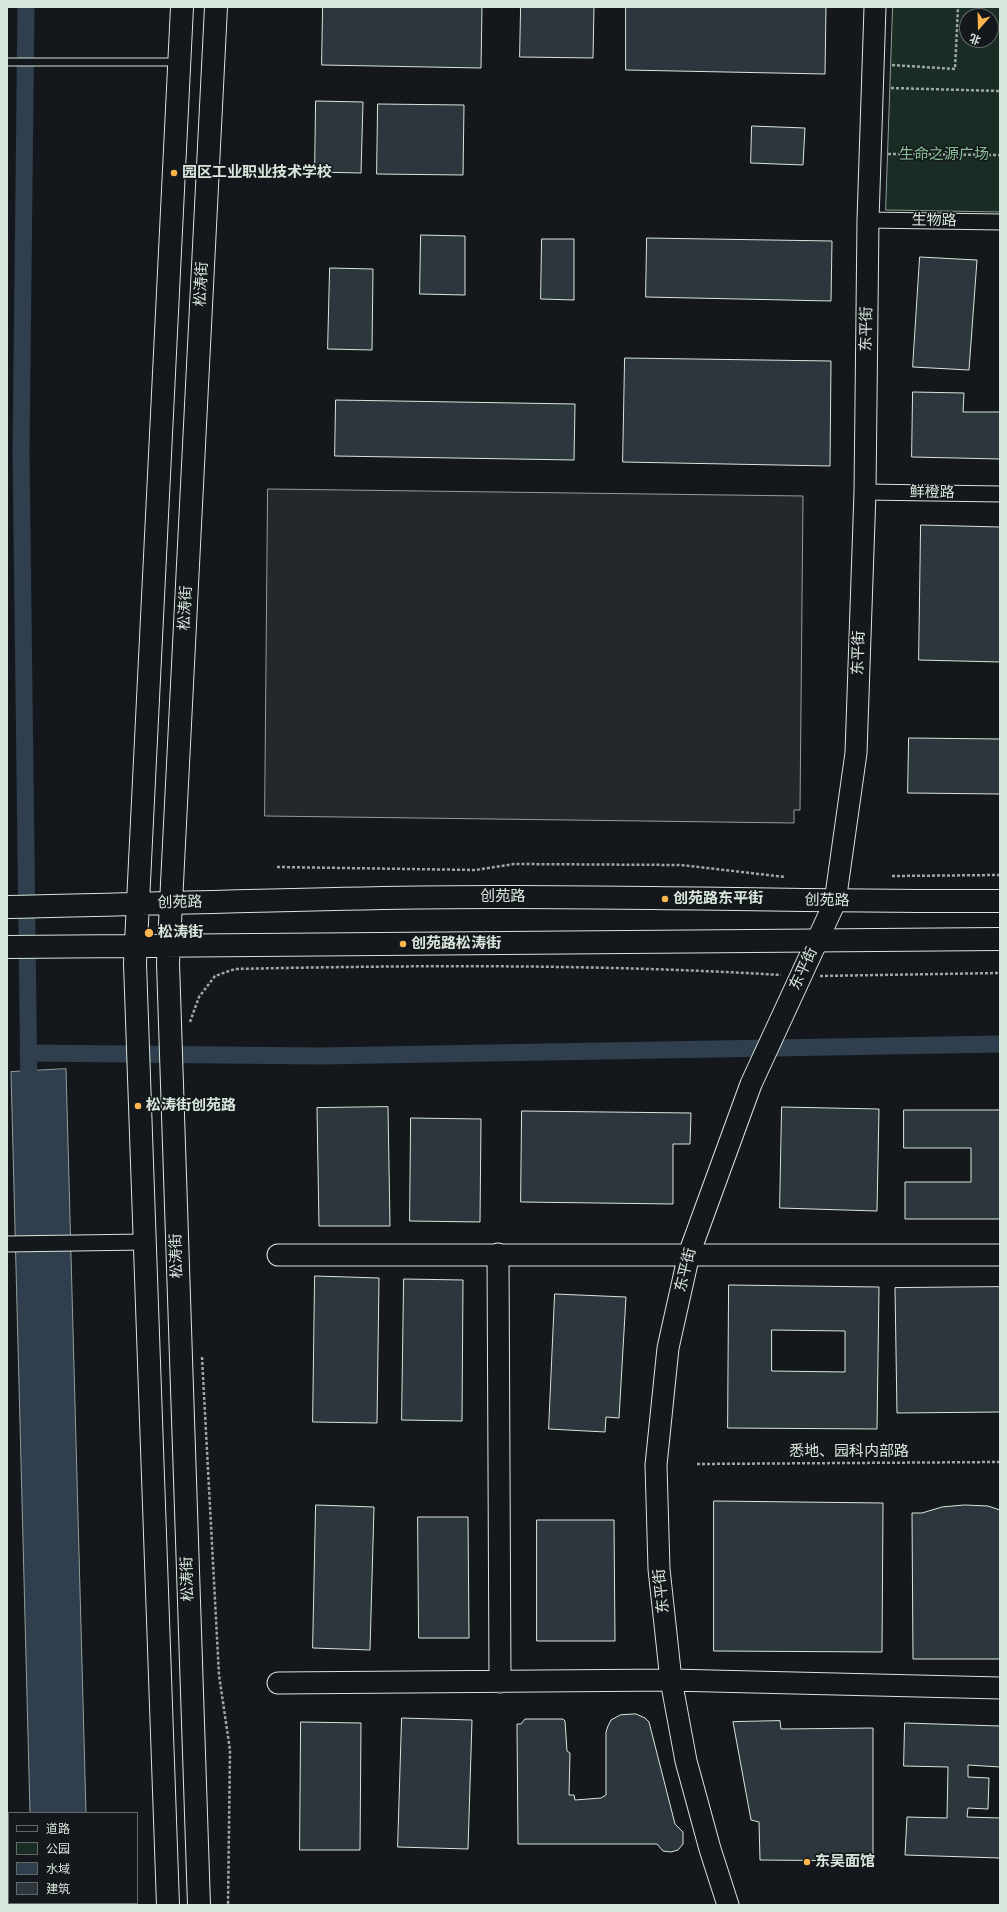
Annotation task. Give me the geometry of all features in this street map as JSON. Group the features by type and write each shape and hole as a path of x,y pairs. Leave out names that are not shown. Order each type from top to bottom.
{"main road":[{"path":"168,1905 144,1242 136,946 182,7"},
{"name":"松涛街","path":"199,1905 171,1072 180,1020 169,946 216,7"},
{"name":"创苑路","path":"7,907 139,903 515,897 835,902 1000,901"},
{"path":"7,948 1000,939"}],"street":[{"name":"东平街","path":"728,1905 710,1849 686,1761 671,1680 659,1569 656,1465 668,1348 689,1254 752,1084 781,1017 802,976 835,902 856,753 865,492 868,220 875,7"},
{"name":"生物路","path":"868,220 1000,222"},
{"name":"鲜橙路","path":"865,492 1000,494"},
{"path":"10,1244 144,1242"},
{"path":"498,1254 500,1682"},
{"path":"278,1255 1000,1255"},
{"path":"278,1683 671,1680 1000,1688"}],"lane":[{"path":"7,62 179,62"}],"path":[{"path":"887,65 955,69 958,7"},
{"path":"886,88 1000,91"},
{"path":"884,154 1000,155"},
{"path":"277,867 476,870 514,864 681,865 785,876"},
{"path":"892,876 1000,875"},
{"path":"180,1020 215,976 235,969 382,966 683,969 802,976 1000,973"},
{"path":"202,1356 219,1675 230,1750 228,1905"},
{"name":"悉地、园科内部路","path":"697,1464 1000,1462"}],"green space":[{"name":"生命之源广场","path":"893,7 1000,7 1000,212 886,210"}],"shaded area":[{"path":"268,489 803,496 800,810 794,810 794,823 265,816"}],"water":[{"path":"66,1069 86,1812 30,1812 11,1072"},
{"path":"22,1904 89,1904 89,1905 20,1905"}],"building":[{"path":"323,7 482,7 481,68 322,65"},
{"path":"521,7 594,7 593,58 520,57"},
{"path":"626,7 826,7 825,74 626,70"},
{"path":"316,101 363,102 361,173 315,172"},
{"path":"378,104 464,105 463,175 377,174"},
{"path":"752,126 805,128 803,165 751,163"},
{"path":"421,235 465,236 465,295 420,294"},
{"path":"647,238 832,241 831,301 646,297"},
{"path":"542,239 574,239 574,300 541,299"},
{"path":"920,257 977,260 969,370 913,367"},
{"path":"330,268 373,269 372,350 328,349"},
{"path":"625,358 831,361 830,466 623,462"},
{"path":"913,392 964,393 963,412 1000,412 1000,459 912,457"},
{"path":"336,400 575,404 574,460 335,456"},
{"path":"921,525 1000,527 1000,662 919,660"},
{"path":"909,738 1000,739 1000,794 908,793"},
{"path":"388,1107 390,1226 319,1226 317,1108"},
{"path":"782,1107 879,1109 877,1211 780,1208"},
{"path":"904,1110 1000,1110 1000,1219 905,1219 905,1182 971,1182 971,1148 904,1148"},
{"path":"522,1111 691,1113 690,1144 673,1144 673,1204 521,1202"},
{"path":"411,1118 481,1119 480,1222 410,1221"},
{"path":"315,1276 379,1278 377,1423 313,1422"},
{"path":"404,1279 463,1280 462,1421 402,1420"},
{"path":"729,1285 879,1287 877,1429 728,1428","holes":["772,1330 845,1331 845,1372 772,1371"]},
{"path":"1000,1287 1000,1412 897,1413 895,1288"},
{"path":"555,1294 626,1297 619,1418 606,1417 605,1432 549,1429"},
{"path":"714,1501 883,1503 882,1652 714,1651"},
{"path":"316,1505 374,1507 370,1650 313,1648"},
{"path":"965,1505 988,1506 1000,1510 1000,1659 913,1659 912,1513 922,1513 942,1507"},
{"path":"418,1517 468,1517 469,1638 419,1638"},
{"path":"537,1520 614,1520 615,1641 537,1641"},
{"path":"636,1714 645,1718 649,1722 675,1824 683,1832 683,1844 678,1850 671,1852 663,1851 657,1844 518,1844 517,1724 521,1724 525,1719 563,1719 565,1721 567,1751 570,1753 569,1795 574,1795 575,1800 601,1798 606,1795 606,1732 608,1726 611,1720 620,1715"},
{"path":"402,1718 472,1720 468,1849 398,1847"},
{"path":"780,1721 781,1729 873,1728 873,1861 760,1860 759,1822 751,1820 733,1722"},
{"path":"301,1722 361,1723 360,1850 300,1850"},
{"path":"905,1723 1000,1726 1000,1767 968,1765 968,1777 989,1778 988,1809 968,1808 967,1817 1000,1818 1000,1858 905,1855 907,1817 947,1818 948,1767 904,1766"}],"waterway":[{"path":"26,7 21,452 29,1093"},
{"path":"28,1053 320,1056 1000,1044"}],"place":[{"name":"园区工业职业技术学校","path":"174,173"},
{"name":"创苑路东平街","path":"665,899"},
{"name":"松涛街","path":"149,933"},
{"name":"创苑路松涛街","path":"403,944"},
{"name":"松涛街创苑路","path":"138,1106"},
{"name":"东吴面馆","path":"807,1862"}]}
